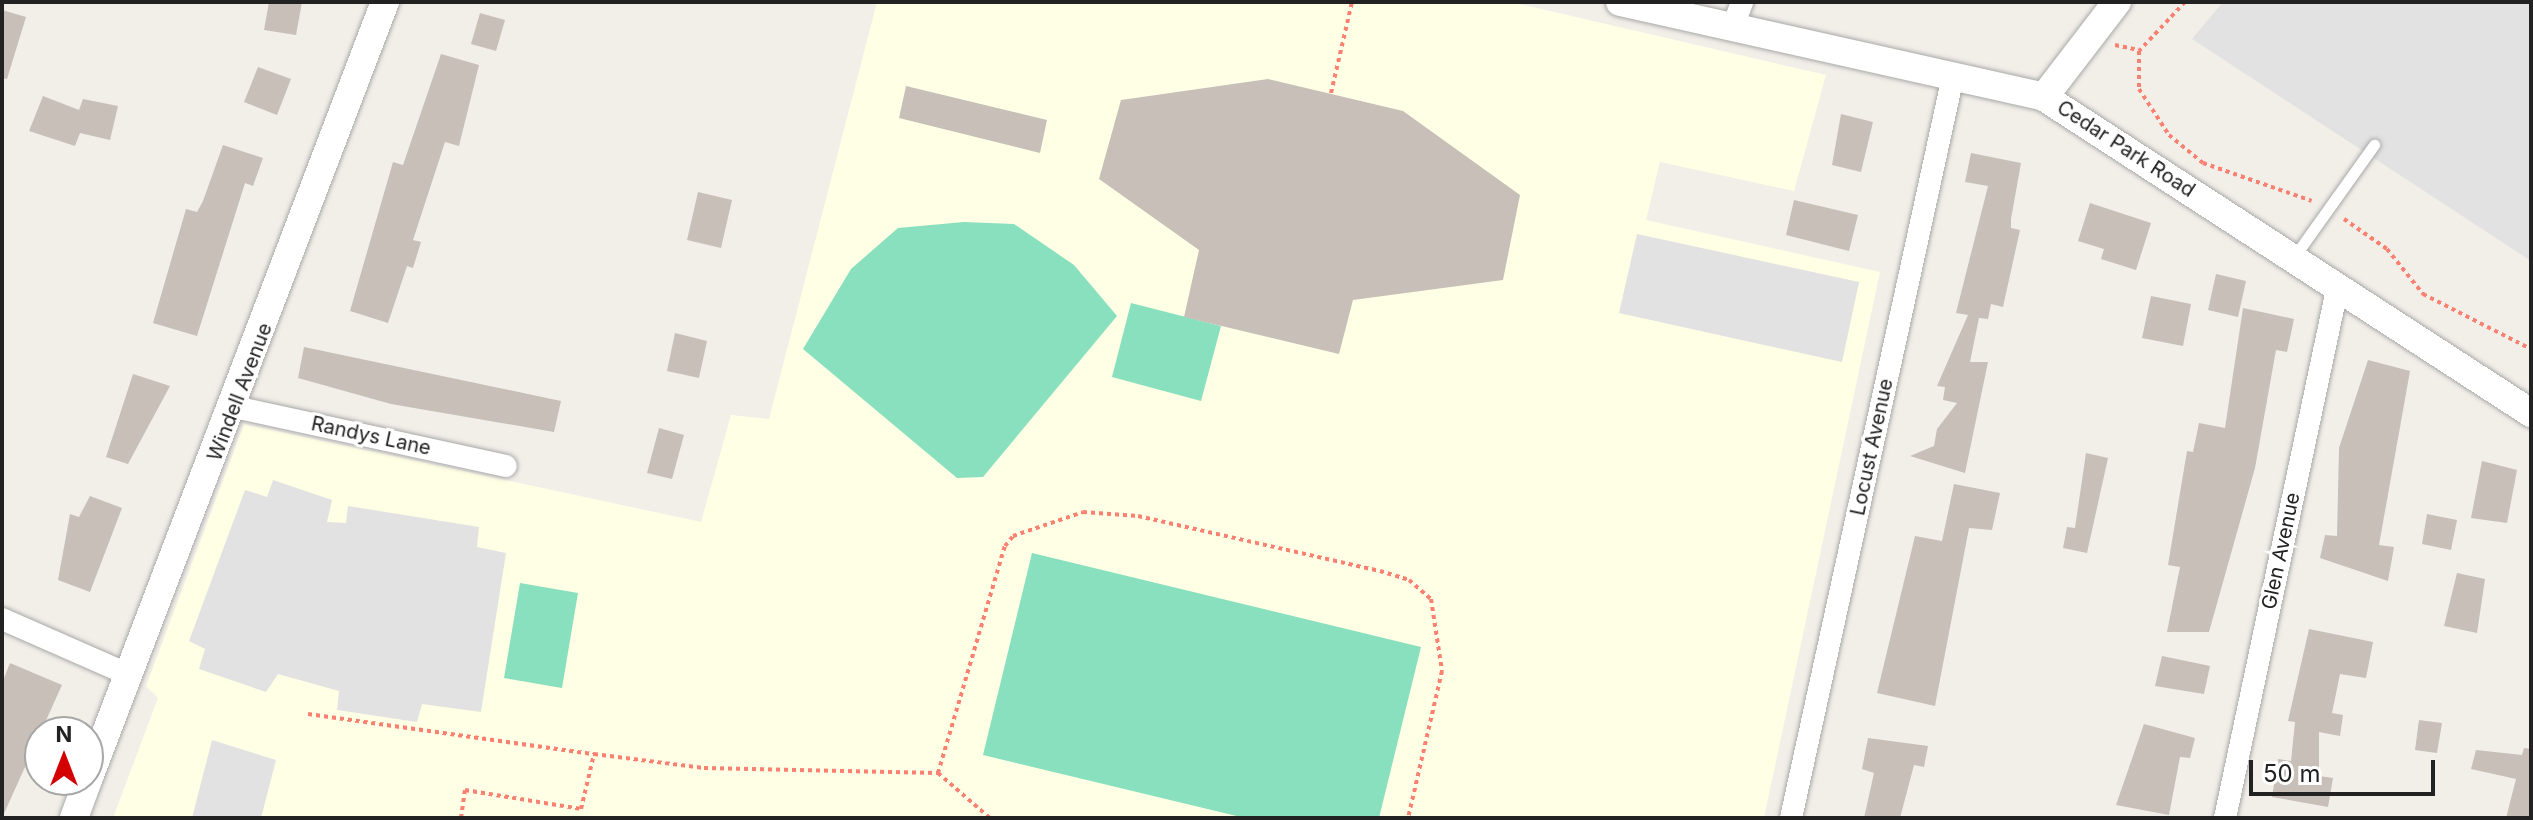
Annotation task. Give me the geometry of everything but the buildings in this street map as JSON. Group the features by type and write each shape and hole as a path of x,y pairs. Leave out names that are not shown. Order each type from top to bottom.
{"street":[{"name":"Windell Avenue","path":"104,737 235,407 385,2"},
{"name":"Cedar Park Road","path":"1620,2 1738,14 1953,76 2044,97 2531,413"},
{"path":"2044,97 2117,2"},
{"name":"Locust Avenue","path":"1791,818 1953,76"},
{"name":"Glen Avenue","path":"2225,818 2338,285"},
{"name":"Randys Lane","path":"235,407 506,466"},
{"path":"2,619 127,674"},
{"name":"Windell Avenue","path":"74,818 82,796"}],"lane":[{"path":"2294,257 2374,145"}],"path":[{"path":"1331,93 1352,2"},
{"path":"2185,2 2136,62 2139,89 2169,135 2233,177 2327,207 2387,249 2423,294 2531,349"},
{"path":"938,773 1005,546 1013,536 1083,512 1138,516 1380,571 1409,580 1431,599 1442,671 1408,818"},
{"path":"308,714 704,768 938,773 990,818"},
{"path":"461,818 465,790 581,809 594,754"}],"shaded area":[{"path":"877,2 1511,2 1826,75 1794,191 1660,162 1646,220 1880,272 1764,818 113,818 158,698 146,686 244,424 701,522 731,415 769,419"},
{"path":"2223,2 2531,2 2531,261 2192,39"},
{"path":"1637,234 1859,282 1842,362 1619,313"},
{"path":"273,480 332,500 327,522 346,523 348,506 479,527 477,547 506,553 481,712 422,704 417,722 337,710 339,691 278,674 266,692 199,669 205,649 189,641 245,490 267,497"},
{"path":"212,740 276,760 261,818 192,818"}],"green space":[{"path":"964,222 1014,224 1074,265 1117,316 983,477 957,478 803,349 851,269 898,228"},
{"path":"1131,303 1221,326 1201,401 1112,377"},
{"path":"1032,553 1421,647 1379,818 1245,818 983,755"},
{"path":"520,583 578,593 562,688 504,678"}]}
